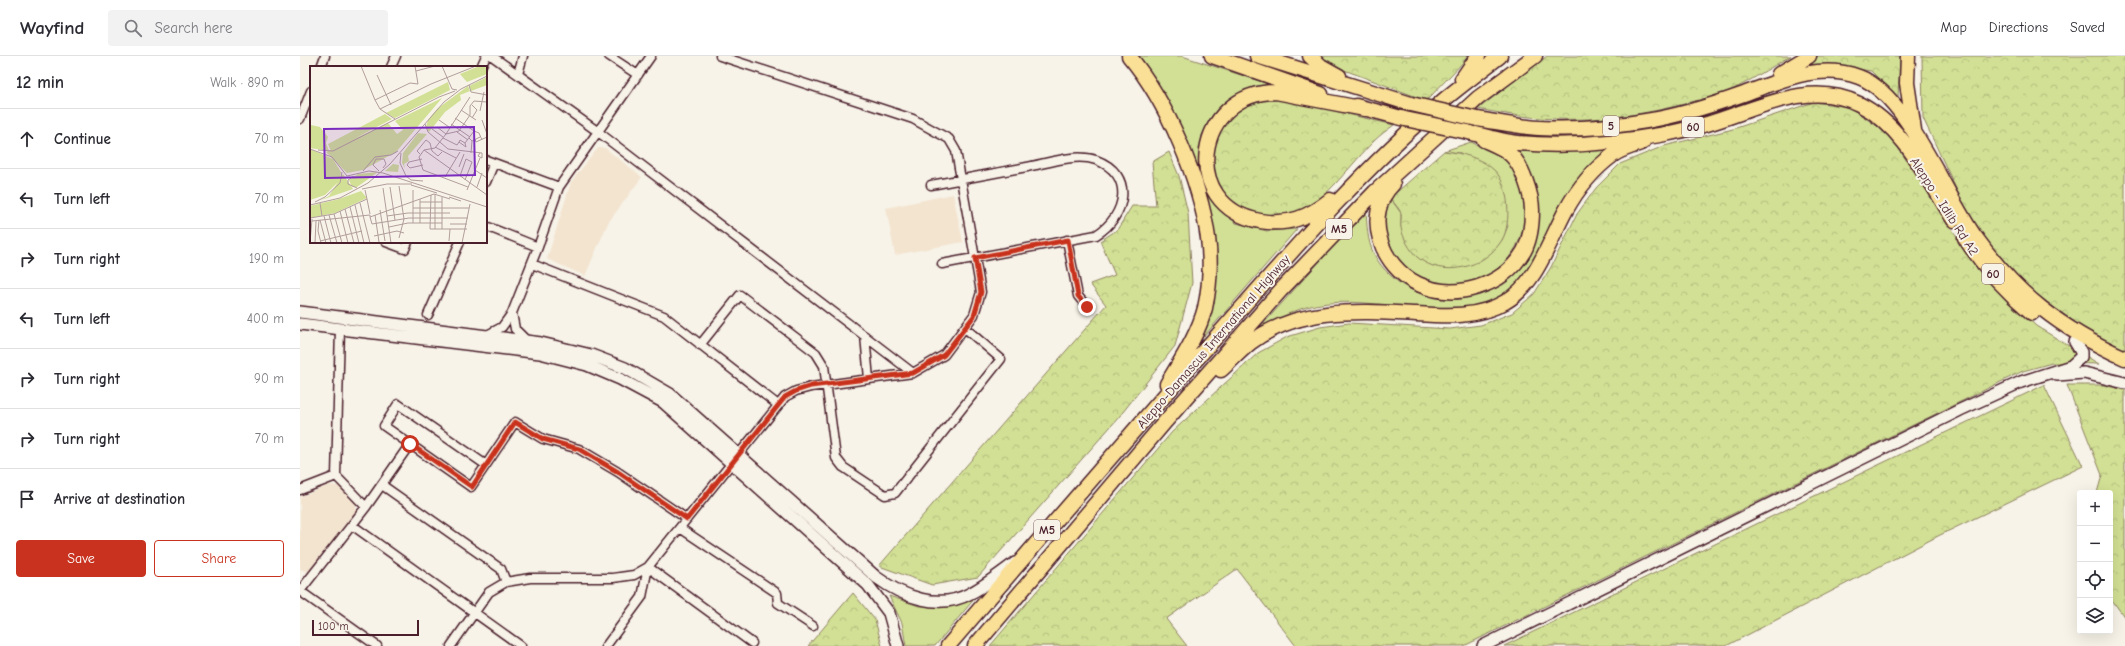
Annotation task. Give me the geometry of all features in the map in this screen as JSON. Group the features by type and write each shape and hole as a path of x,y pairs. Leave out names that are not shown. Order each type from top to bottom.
{"highway":[{"path":"1129,56 1149,82 1162,104 1189,170 1204,215 1210,263 1204,309 1195,334 1147,416"},
{"path":"1212,56 1365,109"},
{"name":"5","path":"1257,56 1411,104 1477,119 1538,128 1591,128 1647,121 1699,109 1742,95"},
{"path":"1310,56 1321,66 1344,80 1373,93"},
{"path":"1446,98 1475,62 1478,56"},
{"name":"Aleppo-Damascus International Highway","path":"948,646 1022,558 1253,295 1368,171 1446,98 1500,56"},
{"name":"Aleppo-Damascus International Highway","path":"1164,423 1281,290 1375,192 1478,98 1535,56"},
{"path":"1742,95 1809,56"},
{"path":"1908,56 1908,136"},
{"name":"60","path":"1742,95 1783,78 1805,73 1835,72 1860,77 1880,89 1899,110 1908,136 1975,237 2005,276 2036,306 2071,330 2125,358"},
{"path":"1368,171 1314,212 1294,220 1269,222 1238,215 1221,201 1212,186 1207,156 1209,136 1223,115 1242,100 1253,95 1276,92 1365,109 1468,132 1511,155 1523,174 1532,203 1531,230 1523,251 1502,275 1476,289 1445,291 1418,284 1398,270 1384,250 1377,231 1377,211 1385,192 1431,142"},
{"name":"60","path":"1468,132 1517,142 1561,144 1660,135 1708,124 1779,99 1809,95 1836,97 1859,104 1908,136"},
{"path":"1164,423 1251,343 1282,325 1317,315 1348,311 1450,316 1478,313 1505,302 1525,286 1541,261 1567,208 1586,180 1614,154 1660,135"},
{"name":"Aleppo - Idlib Rd A2","path":"1908,136 1978,258 2014,299 2039,320 2075,342 2125,368"},
{"name":"M5","path":"975,646 1164,423"}],"street":[{"path":"321,66 325,56"},
{"path":"391,66 396,56"},
{"path":"481,66 486,56"},
{"path":"492,56 597,131 913,373"},
{"path":"518,74 523,56"},
{"path":"609,56 638,75"},
{"path":"484,336 495,332 502,327 512,313 532,264 559,187 651,56"},
{"path":"451,646 489,592 506,582 530,578 613,578 634,575 648,567 785,397 796,391 826,385 913,373 944,355 974,316 981,292 956,151 949,139 936,130 913,119 720,56"},
{"path":"300,117 310,97"},
{"path":"931,185 1087,157 1108,165 1117,176 1122,189 1118,214 1108,227 1096,235 942,264"},
{"path":"487,177 490,162 559,187"},
{"path":"487,226 538,247"},
{"path":"1068,240 1078,296 1087,307"},
{"path":"389,243 405,249 408,243"},
{"path":"428,316 460,243"},
{"path":"532,264 664,316 778,406"},
{"path":"700,345 740,295 816,354 824,366 836,458 843,467 885,495 895,493 1001,359 965,328"},
{"path":"300,312 528,341 590,355 624,368 670,394 882,582 899,592 923,600 948,601 970,594 1022,558"},
{"path":"512,313 515,329 528,341"},
{"path":"300,324 540,353 587,365 620,379 663,402 868,585 889,613 898,646"},
{"path":"340,329 336,476 366,507"},
{"path":"865,336 869,379"},
{"path":"1483,646 1960,410 2021,382 2042,376 2078,362 2082,352 2075,342"},
{"path":"2042,376 2084,373 2125,382"},
{"path":"486,465 398,404 384,426 472,487 515,422 543,439 579,449 618,472 687,519"},
{"path":"377,646 300,591 366,507 410,444"},
{"path":"300,490 336,476"},
{"path":"382,485 501,569 506,582"},
{"path":"352,525 521,646"},
{"path":"680,528 777,593 778,603 813,626"},
{"path":"648,567 752,643"},
{"path":"606,646 642,597 648,567"},
{"path":"873,593 882,582"}],"shaded area":[{"path":"598,148 605,148 642,177 608,223 585,276 547,259 571,182"},
{"path":"953,194 963,242 895,255 886,208"},
{"path":"329,485 339,486 356,504 356,512 308,572 300,569 300,497"}],"green space":[{"path":"1137,56 1182,56 1272,85 1239,93 1213,115 1202,135 1201,164 1203,180 1216,206 1236,223 1267,231 1297,229 1192,350 1207,315 1210,221"},
{"path":"1317,56 1469,56 1429,98 1425,100 1328,64"},
{"path":"1547,56 1791,56 1730,91 1722,94 1631,115 1606,118 1557,119 1505,114 1478,109"},
{"path":"1818,56 1900,56 1898,98 1871,71 1832,65 1805,66"},
{"path":"1922,56 2125,56 2125,351 2100,340 2016,280 1967,212 1923,118"},
{"path":"1265,98 1284,99 1394,125 1373,142 1338,181 1309,208 1300,213 1289,216 1258,214 1238,207 1221,194 1215,186 1211,164 1216,142 1220,131 1226,122 1233,115 1248,105"},
{"path":"1814,102 1849,107 1889,134 1983,276 2036,326 2099,364 2052,363 2023,371 1464,646 1296,646 1237,569 1166,619 1187,646 990,646 1172,432 1258,353 1287,337 1320,327 1349,323 1450,329 1481,325 1512,313 1534,294 1551,267 1577,214 1596,188 1620,164 1664,146 1733,129"},
{"path":"1471,142 1498,155 1511,167 1521,190 1524,218 1518,242 1505,262 1486,276 1463,284 1440,284 1417,276 1398,258 1393,251 1387,236 1385,222 1387,206 1390,198 1401,213 1401,227 1487,256 1502,240 1508,226 1461,153 1444,151"},
{"path":"1516,150 1577,152 1607,150 1583,175 1562,203 1532,267 1515,289 1503,297 1483,305 1460,309 1436,309 1338,302 1315,305 1299,309 1284,316 1255,333 1366,210 1369,238 1377,260 1397,281 1414,291 1436,296 1462,296 1488,291 1499,287 1508,281 1521,268 1529,257 1537,234 1539,213 1535,182"},
{"path":"1444,151 1458,153 1478,159 1490,166 1500,177 1508,204 1505,233 1495,250 1485,258 1474,263 1451,269 1439,268 1427,264 1414,254 1403,236 1401,213 1390,198"},
{"path":"1169,152 1179,176 1188,213 1192,283 1175,346 1119,417 978,577 932,585 879,566 1106,305 1090,284 1115,275 1100,241 1117,230 1132,206 1156,206 1152,162"},
{"path":"2044,385 2083,466 1938,536 1726,646 1504,646"},
{"path":"2067,385 2103,385 2125,390 2125,618 2113,601 2113,490 2098,490 2102,475"},
{"path":"853,593 875,620 882,646 808,646"},
{"path":"889,596 919,606 964,602 975,598 935,646 906,646 902,623"}],"route":[{"path":"410,444 472,487 515,422 543,439 579,449 618,472 687,519 785,397 796,391 811,386 913,373 944,355 974,316 981,292 975,258 1068,240 1078,296 1087,307"}]}
